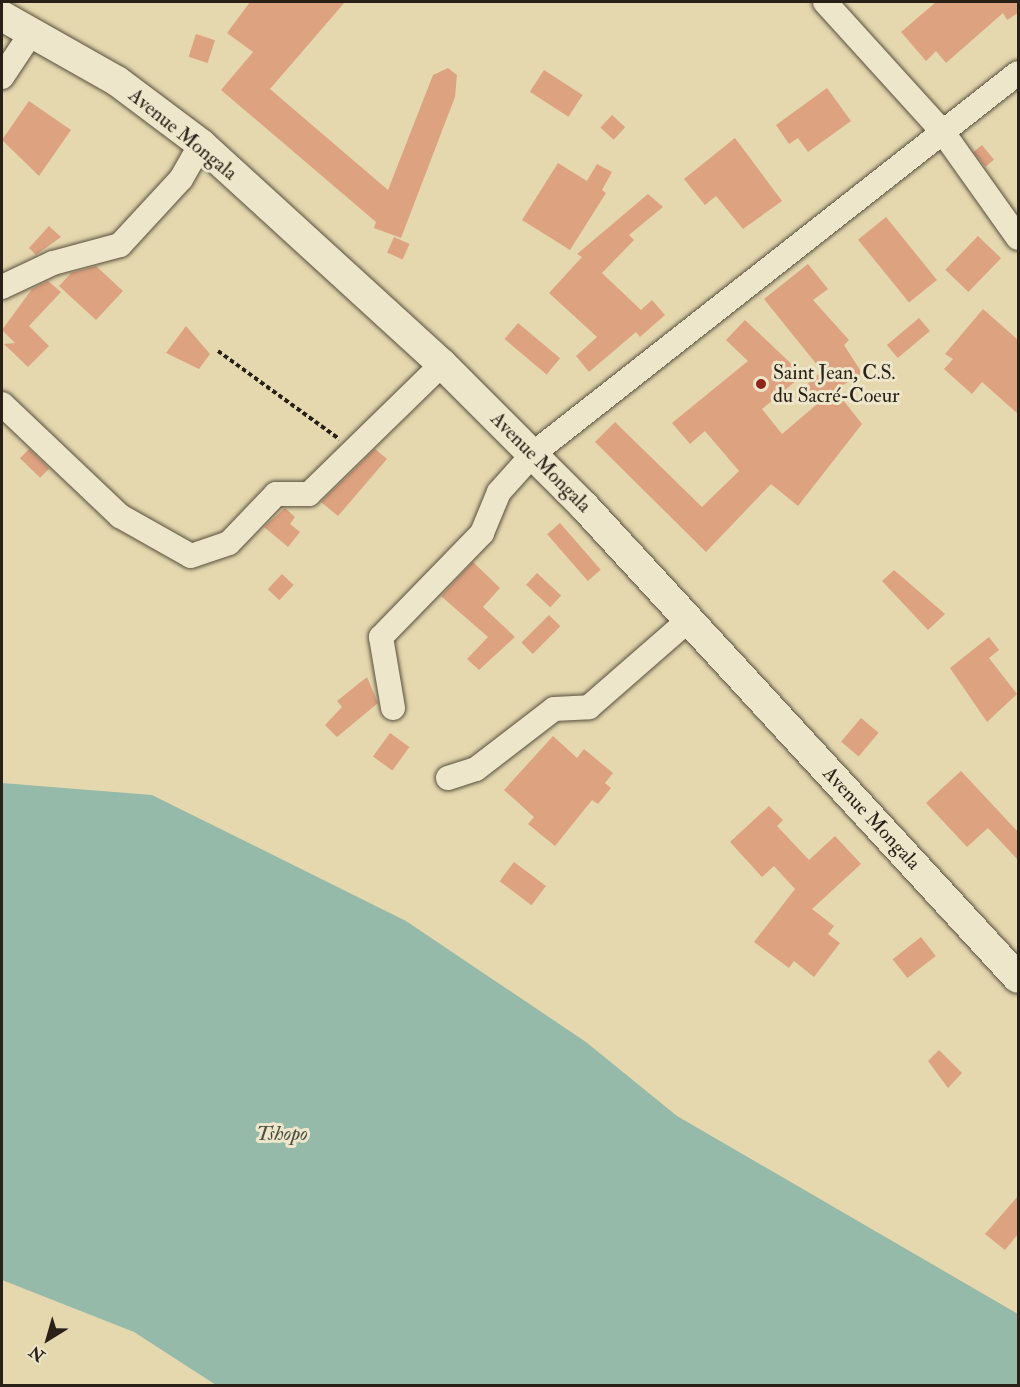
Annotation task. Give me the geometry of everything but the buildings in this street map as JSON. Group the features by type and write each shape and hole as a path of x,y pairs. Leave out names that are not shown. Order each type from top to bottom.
{"street":[{"path":"825,2 942,131 1018,238"},
{"name":"Avenue Mongala","path":"2,16 30,35 117,81 201,144 442,364 534,453 690,619 1018,978"},
{"path":"2,77 30,35"},
{"path":"393,708 381,637 482,532 499,492 534,453 1018,73"},
{"path":"2,287 52,263 120,245 182,180 201,144"},
{"path":"2,404 120,516 191,556 229,543 276,494 309,494 351,448 442,364"},
{"path":"448,778 476,769 554,710 589,707 690,619"}],"path":[{"path":"218,351 351,448"}],"water":[{"name":"Tshopo","path":"2,783 152,795 406,921 586,1042 677,1116 1018,1314 1018,1385 216,1385 134,1332 2,1280"}],"place":[{"name":"Saint Jean, C.S. du Sacré-Coeur","path":"761,384"}]}
